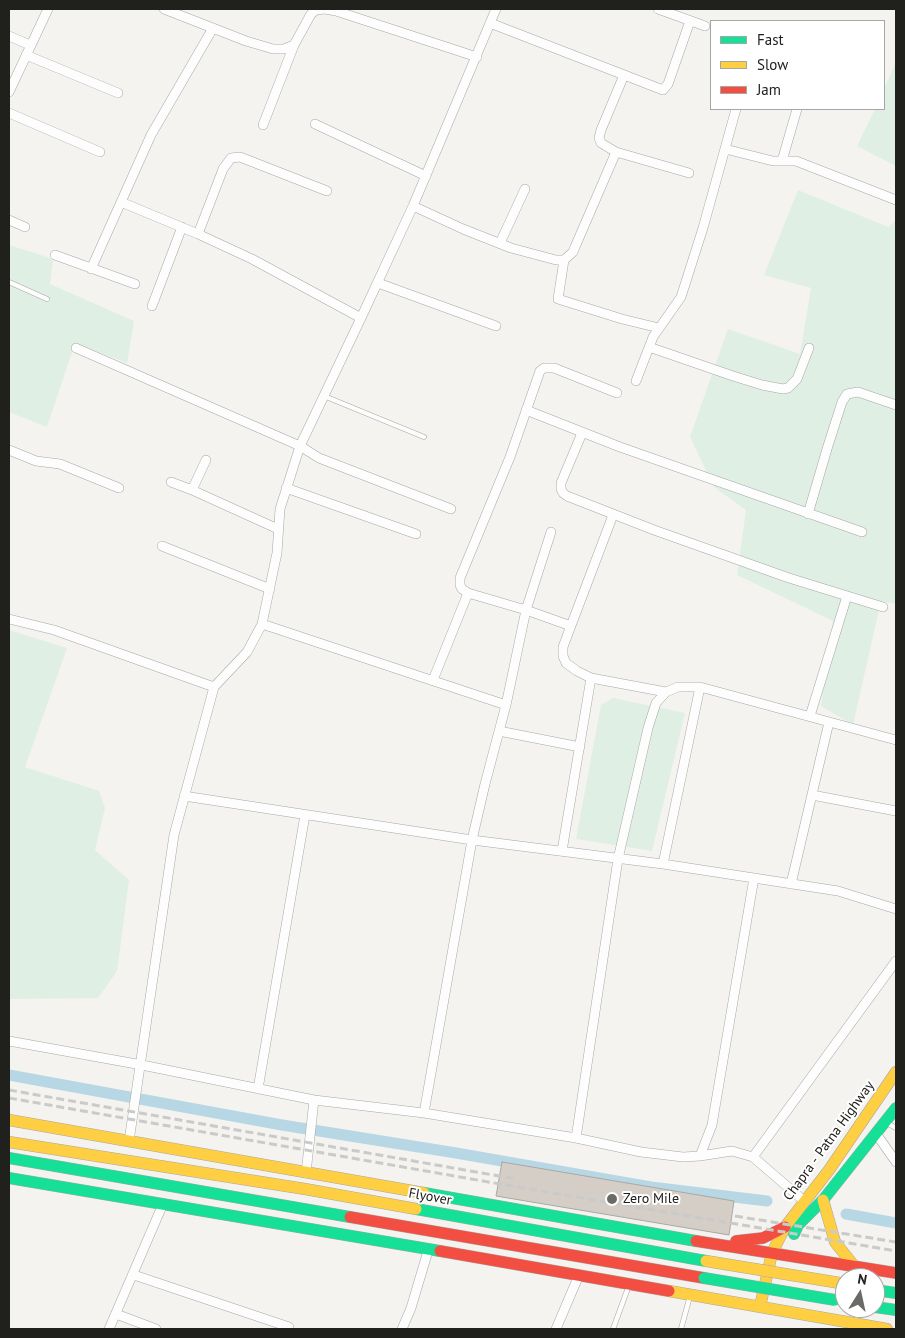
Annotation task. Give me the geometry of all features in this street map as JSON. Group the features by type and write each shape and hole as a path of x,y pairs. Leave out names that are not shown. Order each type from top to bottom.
{"highway":[{"name":"Chapra - Patna Highway","path":"773,1309 775,1256 785,1227 829,1170 896,1072"},
{"name":"Chapra - Patna Highway","path":"775,1256 798,1225 824,1200 877,1135 891,1125 896,1108"},
{"path":"9,1120 751,1250 775,1256 803,1258 896,1273"},
{"name":"Flyover","path":"9,1142 295,1188 649,1252 835,1283"},
{"path":"11,1158 835,1300"},
{"path":"9,1178 428,1251 760,1306 836,1325 887,1329"},
{"path":"824,1200 835,1242 854,1266"},
{"path":"682,1238 743,1242 763,1238 785,1227"},
{"path":"740,1303 751,1250"},
{"path":"760,1306 775,1256"},
{"path":"794,1313 803,1258"}],"street":[{"path":"9,92 47,9"},
{"path":"164,9 273,49 284,49 294,45"},
{"path":"129,1141 142,1065 171,853 184,796 214,687 247,652 262,624 277,553 280,509 300,446 413,206 496,9"},
{"path":"658,9 705,26"},
{"path":"263,125 294,45 311,14 316,10 336,11 476,56"},
{"path":"490,23 663,90 666,88 690,21"},
{"path":"91,269 151,135 213,28"},
{"path":"9,36 30,44"},
{"path":"26,55 118,93"},
{"path":"624,75 599,138 601,143 616,152 690,173"},
{"path":"636,381 659,328 681,297 703,228 736,110"},
{"path":"782,161 797,110"},
{"path":"9,113 100,152"},
{"path":"315,124 426,176"},
{"path":"725,149 772,161 796,161 896,200"},
{"path":"616,152 576,247 564,260 558,299 622,319 659,328"},
{"path":"198,234 223,169 231,158 240,156 327,191"},
{"path":"500,243 525,189"},
{"path":"121,202 252,259 361,318"},
{"path":"413,206 500,243 542,256 564,260"},
{"path":"9,220 25,227"},
{"path":"152,306 182,228"},
{"path":"55,256 136,284"},
{"path":"378,283 496,326"},
{"path":"650,347 762,385 783,389 788,388 797,379 808,348"},
{"path":"76,348 300,446 319,458 452,509"},
{"path":"571,626 526,610 468,593 462,589 460,578 510,457 538,378 544,368 554,368 617,393"},
{"path":"808,514 827,449 846,394 858,392 896,405"},
{"path":"526,410 582,433 862,532"},
{"path":"582,433 561,483 561,489 567,496 613,515 789,578 883,607"},
{"path":"9,450 36,461 60,464 119,488"},
{"path":"192,490 206,460"},
{"path":"171,482 278,529"},
{"path":"286,488 416,534"},
{"path":"613,515 563,647 563,656 566,663 591,678 666,692"},
{"path":"424,1113 472,840 506,705 526,610 551,532"},
{"path":"162,546 270,589"},
{"path":"433,680 468,593"},
{"path":"810,716 847,596"},
{"path":"9,618 54,630 214,687"},
{"path":"262,624 506,705"},
{"path":"562,850 591,678"},
{"path":"576,1138 618,859 648,728 656,703 666,692 678,687 700,687 896,740"},
{"path":"663,864 700,687"},
{"path":"791,884 829,722"},
{"path":"499,731 580,747"},
{"path":"812,795 896,811"},
{"path":"184,796 472,840 663,864 838,891 896,909"},
{"path":"258,1089 305,815"},
{"path":"700,1156 712,1126 754,878"},
{"path":"753,1157 896,961"},
{"path":"9,1041 142,1065 314,1100 424,1113 576,1138 641,1152 683,1157 732,1151 753,1157 804,1202"},
{"path":"306,1173 314,1100"},
{"path":"877,1135 896,1162"},
{"path":"109,1329 134,1275 163,1204"},
{"path":"402,1329 428,1251"},
{"path":"134,1275 289,1328"},
{"path":"556,1329 579,1275"},
{"path":"116,1314 156,1329"}],"lane":[{"path":"9,282 47,298"},
{"path":"323,395 424,437"},
{"path":"613,1329 629,1284"},
{"path":"681,1329 691,1295"}],"shaded area":[{"path":"896,62 896,166 857,146 875,110 885,110 885,87"},
{"path":"798,190 888,227 896,220 896,604 881,601 853,725 821,706 833,621 737,575 746,510 714,487 690,437 728,329 800,354 811,288 764,275"},
{"path":"9,245 53,259 50,284 134,321 127,363 75,343 47,427 9,412"},
{"path":"9,630 67,648 25,767 99,791 105,808 95,850 129,880 117,971 98,998 9,999"},
{"path":"613,698 685,713 652,851 576,839 601,705"}],"building":[{"path":"502,1162 734,1201 729,1235 496,1196"}],"waterway":[{"path":"9,1075 282,1125 651,1187 767,1201"},
{"path":"846,1214 896,1223"}],"railway":[{"path":"9,1090 516,1179"},
{"path":"9,1098 896,1251"},
{"path":"735,1216 896,1242"}],"traffic: fast":[{"path":"794,1234 798,1225 823,1200 896,1108"},
{"path":"9,1158 350,1217"},
{"path":"9,1178 440,1251"},
{"path":"424,1193 696,1241"},
{"path":"416,1209 706,1261"},
{"path":"704,1278 835,1300"},
{"path":"885,1291 896,1293"},
{"path":"885,1308 896,1310"}],"traffic: slow":[{"path":"761,1302 772,1253 785,1227 829,1170 896,1072"},
{"path":"9,1120 424,1193"},
{"path":"9,1142 305,1189 416,1209"},
{"path":"823,1200 835,1242 854,1266"},
{"path":"706,1261 835,1282"},
{"path":"669,1291 887,1329"}],"traffic: jam":[{"path":"350,1217 704,1278"},
{"path":"736,1241 763,1238 785,1227"},
{"path":"696,1241 896,1273"},
{"path":"440,1251 669,1291"}],"place":[{"name":"Zero Mile","path":"612,1199"}]}
